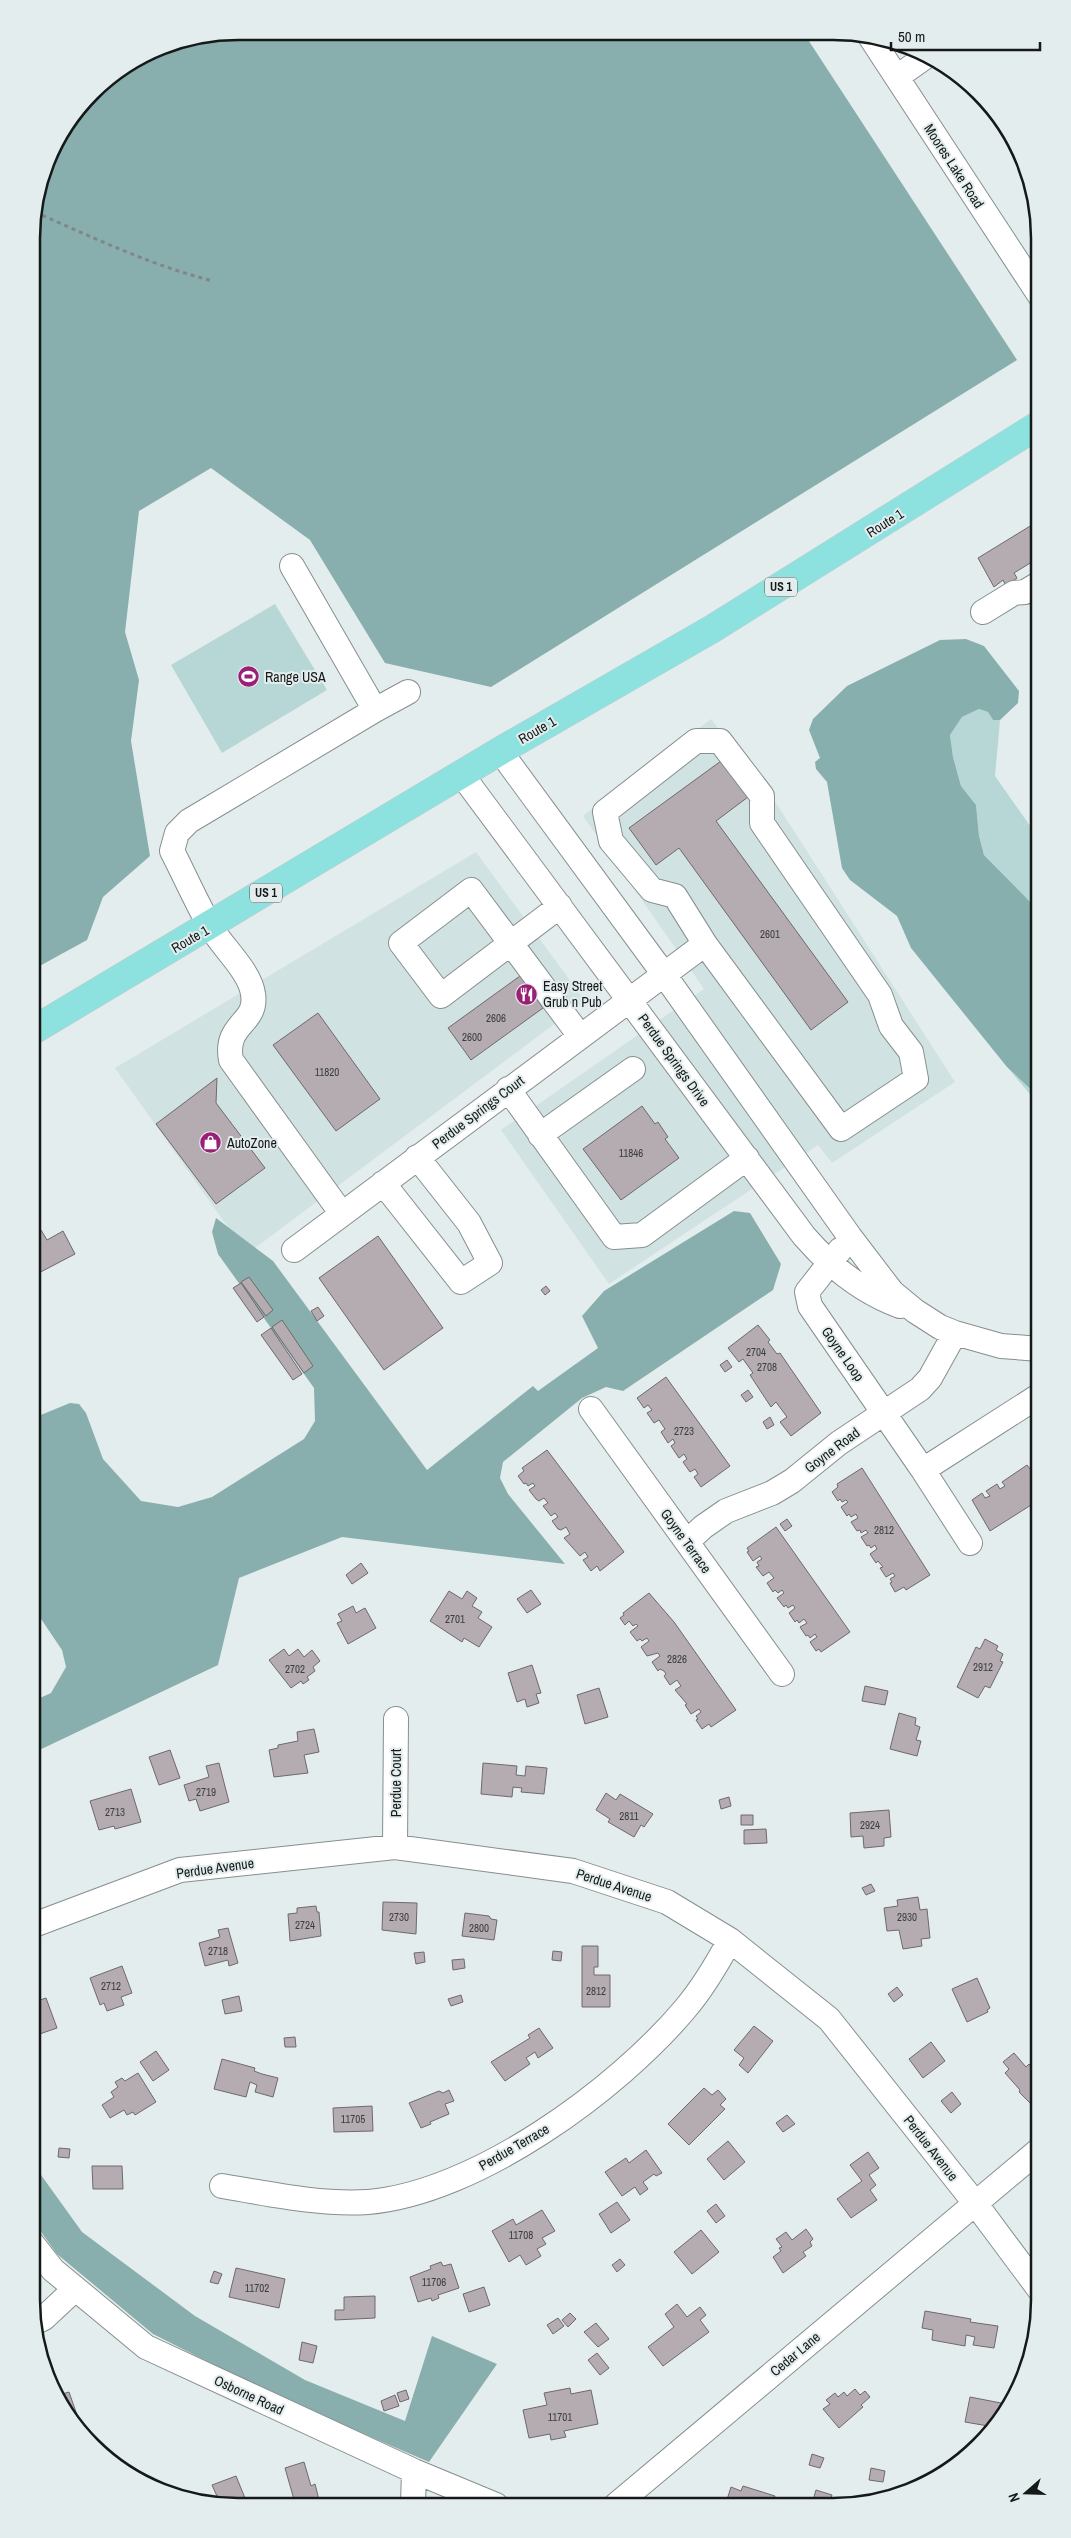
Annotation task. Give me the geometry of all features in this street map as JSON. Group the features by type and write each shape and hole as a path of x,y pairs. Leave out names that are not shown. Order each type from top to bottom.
{"main road":[{"name":"Route 1","path":"40,1027 500,751 760,600 1031,430"}],"street":[{"name":"Moores Lake Road","path":"875,45 1031,282"},
{"path":"896,77 920,60"},
{"path":"292,566 375,710"},
{"path":"983,612 1014,593 1025,592 1031,588"},
{"path":"342,1214 231,1060 229,1048 231,1037 248,1018 253,1006 254,996 250,983 210,926 172,851 177,833 189,821 408,692"},
{"path":"720,740 762,796 762,823 880,995 891,1026 911,1052 916,1079 841,1129 705,944 676,896 652,890 611,841 605,812 696,741 720,740"},
{"name":"Perdue Springs Drive","path":"500,751 662,973 850,1237 892,1292 915,1311 940,1327 1001,1346 1031,1348"},
{"name":"Perdue Springs Drive","path":"462,775 630,998 804,1236 829,1262 866,1290 887,1301 915,1311"},
{"path":"560,906 511,943 441,996 401,943 471,890 511,943 580,1036"},
{"name":"Perdue Springs Court","path":"294,1250 662,973 705,944"},
{"path":"540,1135 633,1069"},
{"path":"508,1089 614,1236 642,1236 747,1158"},
{"path":"383,1183 461,1282 490,1263 469,1223 417,1157"},
{"name":"Goyne Loop","path":"850,1237 829,1262 808,1292 810,1306 923,1470 970,1543"},
{"name":"Goyne Road","path":"687,1542 703,1527 726,1511 772,1493 792,1481 839,1443 920,1389 930,1378 955,1333"},
{"path":"923,1470 1031,1401"},
{"name":"Goyne Terrace","path":"591,1409 782,1674"},
{"name":"Perdue Court","path":"395,1847 396,1719"},
{"name":"Perdue Avenue","path":"40,1923 180,1870 395,1847 573,1871 667,1902 730,1940 829,2019 975,2203 1031,2278"},
{"name":"Perdue Terrace","path":"222,2186 280,2196 337,2202 368,2202 432,2187 473,2170 519,2146 563,2119 649,2048 686,2009 710,1976 730,1940"},
{"name":"Cedar Lane","path":"624,2498 1031,2157"},
{"name":"Osborne Road","path":"40,2253 53,2270 146,2346 414,2471 479,2498"},
{"path":"41,2320 75,2289"},
{"path":"412,2498 414,2471"}],"path":[{"path":"42,215 139,258 171,270 213,281"}],"shaded area":[{"path":"225,40 808,40 1017,360 491,687 385,663 310,540 211,468 139,511 125,632 139,680 131,741 150,856 103,897 87,940 40,966 40,225 47,187 55,162 73,128 89,108 128,73 151,60 187,47"},
{"name":"Range USA","path":"275,604 327,690 222,753 171,665"},
{"path":"966,639 984,646 1019,691 1018,703 1000,720 993,720 988,712 979,709 962,717 950,735 953,757 961,786 976,805 979,836 984,855 1031,903 1031,1090 1007,1067 911,948 897,916 850,880 842,868 827,782 816,769 815,762 820,758 809,730 813,719 847,686 940,640"},
{"path":"979,709 988,712 993,720 1000,720 995,776 1031,827 1031,903 984,855 979,836 976,805 961,786 953,757 950,735 962,717"},
{"path":"711,719 769,792 955,1082 832,1163 818,1145 609,1284 501,1130 704,989 583,816"},
{"path":"476,852 585,1001 247,1254 115,1068"},
{"path":"1007,1067 1031,1090 1031,1095"},
{"path":"734,1211 750,1213 781,1264 773,1290 623,1391 606,1387 582,1398 503,1462 500,1478 508,1494 565,1564 342,1537 239,1578 218,1665 40,1750 40,1698 51,1693 66,1667 62,1650 40,1617 40,1415 70,1403 79,1404 86,1413 103,1459 141,1501 178,1507 212,1497 304,1439 315,1421 314,1388 218,1254 212,1232 216,1218 273,1261 427,1470 533,1386 538,1391 598,1348 582,1316 604,1291"},
{"path":"40,2174 82,2232 195,2316 305,2380 405,2421 432,2336 497,2364 429,2462 276,2396 153,2334 57,2254 40,2230"}],"building":[{"path":"1031,526 1031,563 1014,573 1017,578 1006,586 1003,580 994,587 978,558"},
{"path":"721,761 748,797 716,821 848,1002 811,1030 679,848 656,865 629,828"},
{"path":"520,976 543,1008 471,1060 448,1028"},
{"path":"318,1013 380,1099 336,1131 273,1045"},
{"path":"217,1078 216,1103 265,1168 216,1204 156,1124"},
{"path":"642,1106 655,1124 658,1122 668,1137 665,1139 679,1158 621,1200 583,1149"},
{"path":"40,1230 47,1240 63,1231 75,1254 40,1272"},
{"path":"378,1236 443,1328 384,1370 319,1278"},
{"path":"249,1277 273,1310 266,1316 241,1282"},
{"path":"241,1283 264,1317 257,1322 233,1288"},
{"path":"546,1286 550,1291 545,1295 541,1290"},
{"path":"318,1307 324,1316 317,1321 311,1311"},
{"path":"282,1320 313,1366 304,1373 272,1327"},
{"path":"758,1325 770,1340 768,1342 777,1354 780,1353 821,1413 791,1436 780,1422 787,1417 776,1402 771,1407 750,1375 753,1373 743,1359 739,1362 728,1348"},
{"path":"271,1328 302,1374 293,1380 261,1335"},
{"path":"727,1360 732,1367 725,1372 720,1365"},
{"path":"666,1377 730,1466 701,1487 694,1477 698,1474 695,1469 690,1472 683,1462 687,1459 684,1454 679,1458 671,1446 675,1443 673,1439 668,1443 661,1432 665,1429 659,1420 654,1423 647,1413 652,1410 648,1405 644,1408 637,1398"},
{"path":"748,1390 753,1397 746,1402 741,1395"},
{"path":"770,1417 774,1425 767,1429 763,1422"},
{"path":"547,1450 624,1552 600,1571 597,1566 591,1571 583,1560 588,1557 585,1552 580,1556 564,1538 570,1534 566,1527 561,1530 558,1529 552,1521 558,1517 555,1513 551,1516 543,1506 548,1503 544,1498 539,1501 536,1499 529,1490 535,1486 533,1483 528,1486 518,1476 524,1471 522,1468"},
{"path":"1027,1465 1030,1469 1031,1505 990,1531 972,1500 982,1493 985,1498 990,1496 986,1491 997,1484 1000,1489 1005,1486 1002,1482"},
{"path":"862,1468 930,1575 906,1590 904,1587 895,1592 890,1579 895,1576 893,1573 886,1577 880,1568 883,1567 878,1561 876,1563 870,1554 877,1549 875,1545 871,1548 869,1545 867,1546 861,1537 868,1533 866,1530 861,1533 860,1530 857,1531 851,1522 858,1518 856,1514 851,1517 849,1514 847,1516 841,1507 848,1502 846,1500 842,1502 840,1499 838,1501 832,1492 838,1487 837,1484"},
{"path":"787,1519 792,1526 785,1531 780,1524"},
{"path":"776,1527 850,1632 821,1652 819,1649 816,1651 810,1642 817,1637 815,1634 810,1638 808,1635 806,1636 800,1627 807,1623 804,1619 799,1623 797,1620 795,1622 789,1613 795,1608 793,1605 788,1608 786,1605 784,1607 777,1598 784,1593 782,1590 778,1593 775,1590 773,1592 767,1583 774,1578 769,1572 763,1576 756,1567 759,1566 757,1562 762,1559 760,1556 753,1561 747,1552 749,1551 747,1548"},
{"path":"361,1563 368,1573 352,1584 346,1575"},
{"path":"531,1590 541,1604 527,1613 517,1599"},
{"path":"449,1591 462,1599 467,1591 477,1598 472,1606 482,1612 478,1618 492,1627 479,1647 464,1638 462,1642 430,1621"},
{"path":"649,1593 674,1622 736,1710 711,1727 709,1724 702,1729 696,1720 698,1719 696,1716 701,1712 699,1709 691,1714 685,1705 687,1704 675,1690 681,1686 677,1680 670,1685 664,1676 666,1674 664,1671 660,1669 658,1671 652,1662 660,1656 658,1653 647,1656 641,1647 649,1641 647,1638 637,1641 630,1632 638,1626 636,1624 633,1626 629,1621 625,1625 620,1618 624,1615 623,1613"},
{"path":"353,1606 356,1613 365,1608 376,1628 348,1644 337,1623 342,1621 338,1614"},
{"path":"985,1639 998,1646 996,1650 1003,1654 1000,1661 1003,1662 990,1688 985,1686 978,1698 957,1687 976,1647 980,1649"},
{"path":"284,1649 289,1656 298,1649 304,1657 312,1650 320,1661 313,1667 315,1671 307,1677 309,1680 303,1684 301,1681 291,1688 269,1660"},
{"path":"532,1665 541,1693 536,1694 539,1703 527,1707 525,1699 517,1702 508,1673"},
{"path":"865,1686 888,1691 885,1705 862,1701"},
{"path":"599,1688 608,1717 585,1724 577,1695"},
{"path":"899,1713 916,1718 915,1725 920,1727 916,1740 921,1741 917,1756 890,1749"},
{"path":"314,1729 319,1752 304,1755 308,1773 274,1777 269,1750 278,1748 278,1745 298,1741 297,1732"},
{"path":"170,1750 180,1778 159,1785 149,1757"},
{"path":"219,1763 229,1802 200,1811 196,1799 189,1801 184,1785 209,1777 206,1766"},
{"path":"483,1763 517,1766 516,1775 525,1776 526,1766 547,1768 544,1794 521,1792 522,1788 513,1787 512,1797 481,1794"},
{"path":"131,1789 141,1822 115,1829 114,1826 99,1830 90,1801"},
{"path":"606,1793 616,1800 620,1794 653,1814 644,1827 641,1825 634,1837 608,1822 610,1819 596,1810"},
{"path":"729,1797 731,1806 721,1809 719,1800"},
{"path":"889,1810 891,1837 884,1838 884,1846 864,1848 863,1836 851,1837 850,1813"},
{"path":"741,1815 753,1815 753,1825 741,1825"},
{"path":"766,1829 767,1843 744,1844 744,1830"},
{"path":"871,1884 875,1891 866,1895 862,1888"},
{"path":"918,1897 920,1910 927,1909 930,1938 921,1939 922,1946 903,1949 899,1930 887,1931 884,1908 898,1906 897,1900"},
{"path":"383,1902 417,1903 416,1934 382,1930"},
{"path":"316,1906 317,1912 319,1912 321,1936 290,1941 288,1914 297,1913 297,1908"},
{"path":"465,1913 489,1916 491,1919 497,1920 494,1940 462,1936"},
{"path":"228,1928 238,1963 229,1966 228,1960 205,1966 199,1943 220,1937 218,1930"},
{"path":"582,1946 598,1946 598,1967 594,1967 594,1975 610,1975 610,2007 582,2007"},
{"path":"553,1951 562,1952 561,1961 552,1960"},
{"path":"424,1952 425,1962 416,1964 414,1953"},
{"path":"464,1959 465,1968 453,1970 452,1960"},
{"path":"122,1966 132,1993 121,1997 124,2005 107,2011 104,2003 100,2005 90,1978"},
{"path":"977,1978 990,2008 987,2010 988,2012 967,2022 952,1989"},
{"path":"897,1987 903,1995 894,2002 888,1994"},
{"path":"461,1995 463,2002 451,2006 448,1999"},
{"path":"239,1996 242,2011 225,2014 222,2000"},
{"path":"46,1998 57,2028 40,2034 40,2000"},
{"path":"754,2026 773,2041 748,2073 739,2065 744,2058 734,2050"},
{"path":"539,2028 553,2048 538,2058 535,2052 526,2058 530,2064 505,2081 491,2062 530,2038 528,2035"},
{"path":"295,2037 296,2047 285,2047 284,2038"},
{"path":"931,2042 945,2061 923,2078 909,2059"},
{"path":"156,2051 169,2070 153,2081 140,2062"},
{"path":"1014,2053 1026,2067 1029,2064 1031,2066 1031,2104 1005,2073 1009,2069 1003,2062"},
{"path":"222,2059 255,2068 254,2071 278,2078 273,2097 255,2092 257,2085 250,2082 246,2097 214,2089"},
{"path":"138,2073 156,2102 135,2115 133,2112 127,2115 124,2110 110,2118 102,2105 114,2097 111,2092 118,2087 115,2082 122,2078 125,2081"},
{"path":"704,2088 712,2095 718,2090 726,2099 720,2105 725,2109 689,2145 668,2124"},
{"path":"449,2090 454,2101 445,2104 449,2114 421,2128 409,2103 439,2091 443,2093"},
{"path":"952,2092 961,2104 951,2113 941,2101"},
{"path":"372,2106 373,2131 334,2132 333,2108"},
{"path":"787,2115 795,2124 783,2132 776,2123"},
{"path":"728,2141 745,2162 724,2180 707,2159"},
{"path":"59,2148 70,2149 69,2158 58,2157"},
{"path":"646,2150 662,2173 656,2176 654,2174 643,2182 648,2189 640,2195 635,2187 622,2196 605,2172 626,2158 629,2163"},
{"path":"868,2152 879,2168 869,2175 876,2185 870,2190 877,2200 851,2218 837,2199 862,2181 850,2165"},
{"path":"92,2166 122,2166 123,2189 93,2189"},
{"path":"617,2202 630,2220 611,2233 599,2214"},
{"path":"716,2204 725,2216 716,2223 707,2211"},
{"path":"542,2210 555,2231 542,2238 546,2244 537,2249 541,2256 526,2265 520,2255 509,2262 492,2231 513,2219 516,2225"},
{"path":"806,2229 813,2239 810,2242 812,2246 803,2252 806,2256 783,2273 773,2257 781,2251 779,2248 782,2247 776,2239 786,2232 792,2240"},
{"path":"701,2230 719,2252 692,2274 674,2252"},
{"path":"620,2259 625,2265 617,2272 612,2265"},
{"path":"441,2262 443,2266 451,2264 459,2288 438,2295 439,2298 432,2301 431,2298 418,2302 410,2277 431,2269 430,2266"},
{"path":"236,2268 285,2279 279,2308 229,2297"},
{"path":"214,2271 222,2274 218,2284 210,2282"},
{"path":"484,2287 490,2305 469,2312 463,2294"},
{"path":"375,2296 375,2318 335,2320 335,2310 344,2310 344,2297"},
{"path":"677,2304 687,2317 700,2307 706,2315 700,2320 709,2332 663,2366 648,2347 674,2327 665,2314"},
{"path":"925,2311 971,2319 970,2322 998,2326 994,2348 973,2345 975,2337 966,2335 965,2346 932,2340 933,2330 922,2328"},
{"path":"570,2313 576,2319 568,2327 562,2320"},
{"path":"558,2318 564,2326 553,2334 547,2325"},
{"path":"596,2323 609,2339 598,2347 584,2332"},
{"path":"302,2342 317,2346 313,2363 299,2360"},
{"path":"597,2353 609,2368 600,2375 588,2360"},
{"path":"570,2388 571,2394 591,2390 598,2424 564,2431 566,2437 551,2440 550,2434 529,2438 523,2410 547,2405 544,2393"},
{"path":"855,2389 860,2395 865,2391 870,2397 861,2405 863,2407 839,2428 823,2409 830,2404 826,2400 835,2393 838,2397 844,2392 847,2396"},
{"path":"406,2390 409,2399 400,2402 397,2393"},
{"path":"69,2392 77,2415 73,2410 64,2394"},
{"path":"395,2395 399,2406 384,2411 381,2401"},
{"path":"970,2397 1001,2403 986,2426 965,2422"},
{"path":"812,2454 824,2458 820,2468 809,2465"},
{"path":"304,2462 311,2486 315,2484 318,2498 294,2498 285,2468"},
{"path":"871,2468 885,2471 883,2482 869,2480"},
{"path":"236,2476 245,2498 217,2497 212,2485"},
{"path":"743,2486 775,2496 774,2498 728,2498 731,2487 741,2491"},
{"path":"816,2490 832,2495 831,2498 814,2498"}],"place":[{"name":"Range USA","path":"249,677"},
{"name":"Easy Street Grub n Pub","path":"527,994"},
{"name":"AutoZone","path":"211,1143"}]}
